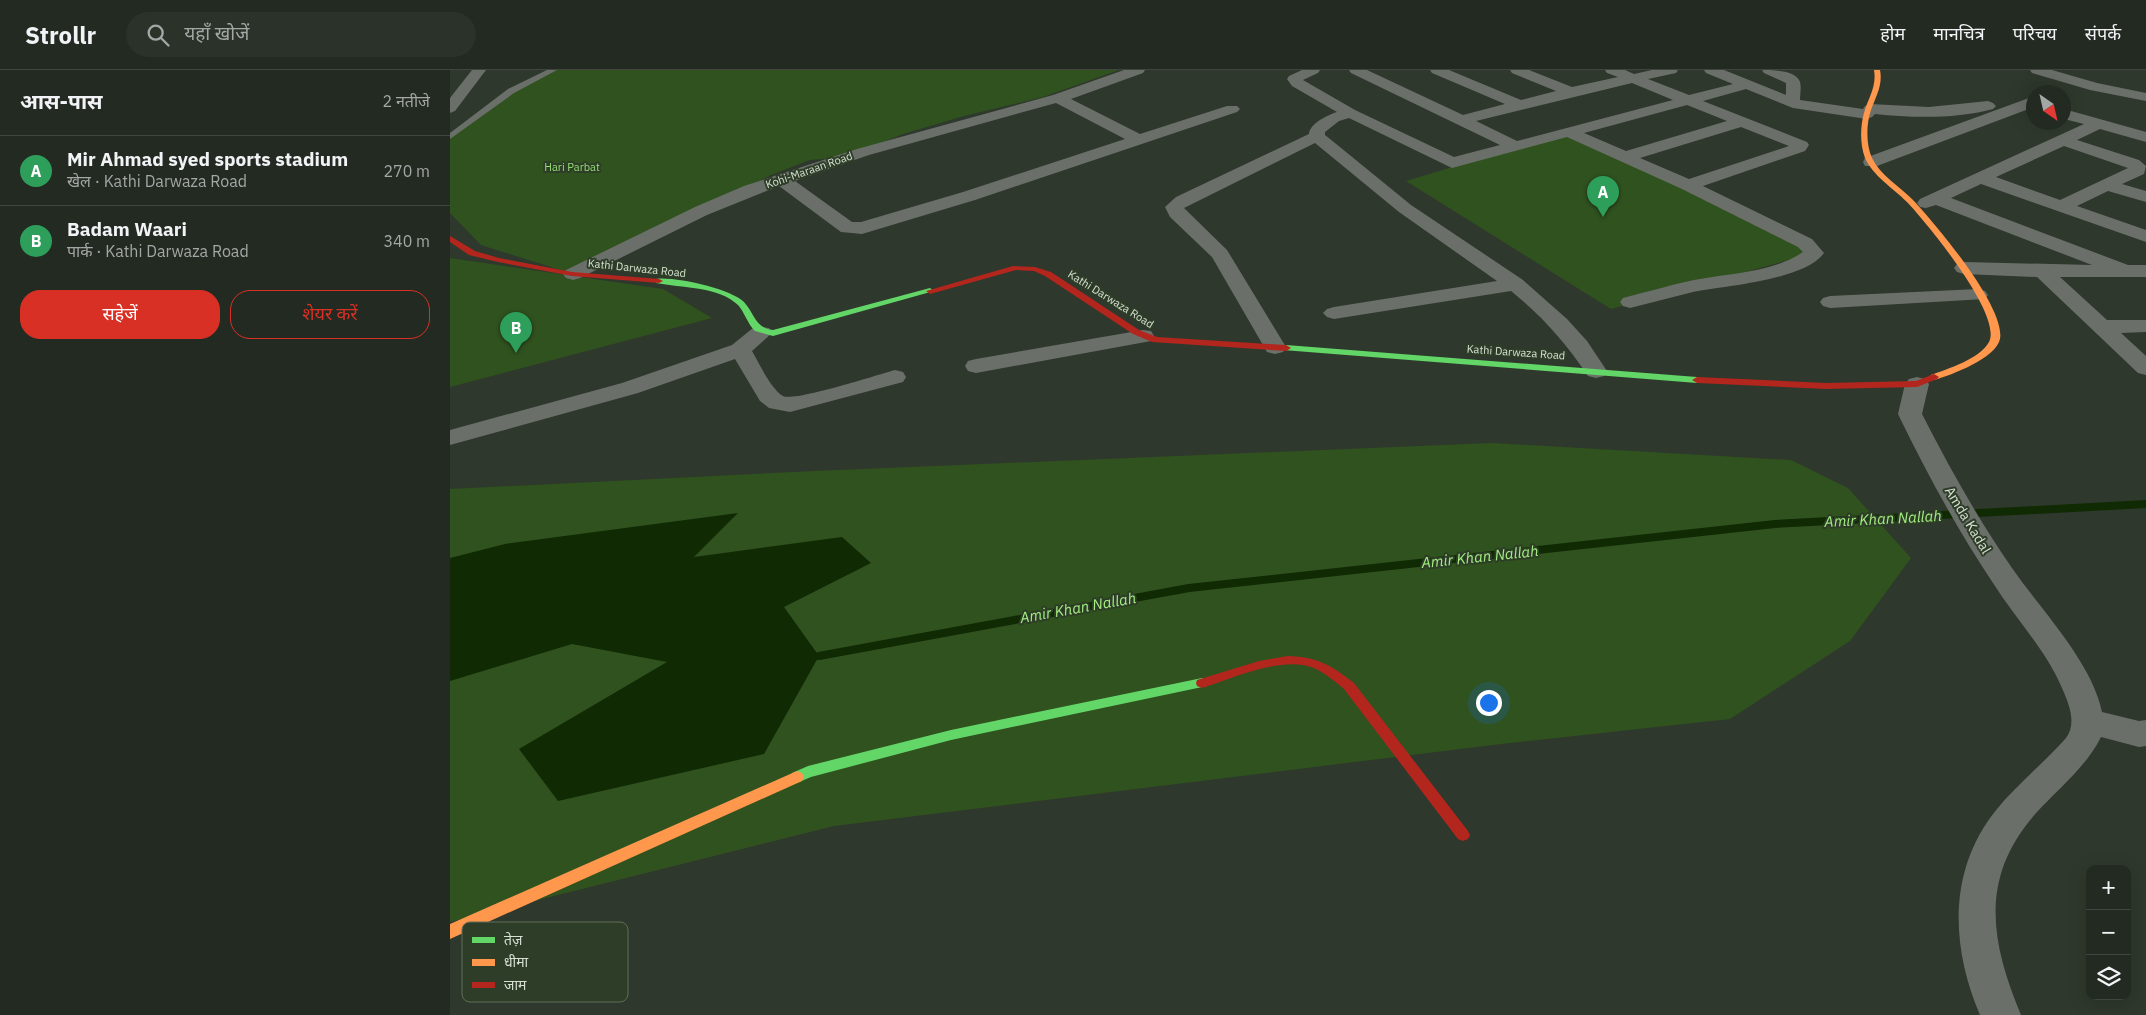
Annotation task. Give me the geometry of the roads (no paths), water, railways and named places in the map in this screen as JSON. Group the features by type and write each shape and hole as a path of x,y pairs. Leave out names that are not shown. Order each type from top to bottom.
{"street":[{"path":"450,108 479,70"},
{"name":"Kohi-Maraan Road","path":"573,274 728,198 894,142 1058,98 1138,70"},
{"path":"1356,70 1517,147"},
{"path":"1437,70 1519,105"},
{"path":"1517,70 1571,92"},
{"path":"1612,70 1744,121 1798,143 1802,147 1688,185"},
{"path":"1462,120 1571,92 1671,70"},
{"path":"1710,70 1792,103 1868,111 1947,111 2026,101"},
{"path":"1769,70 1789,77 1793,81 1792,103"},
{"path":"1877,70 1880,80 1868,111 1865,149 1871,162 1915,206 1964,268 1992,317 1996,328 1996,340 1986,351 1970,362 1918,384"},
{"path":"2037,70 2061,84 2084,77 2146,97"},
{"path":"1308,73 1294,79 1297,83 1350,113 1452,163 1745,85"},
{"path":"1789,77 1804,73"},
{"path":"1058,98 1137,139"},
{"path":"1871,162 2026,102"},
{"path":"781,179 848,228 862,228 969,196 1232,108"},
{"path":"1350,113 1324,123 1317,130 1317,136 1372,184 1537,300 1567,329 1583,349 1596,371"},
{"path":"2071,116 2146,137"},
{"path":"1625,157 1744,121"},
{"path":"1915,206 1936,200 2098,124"},
{"path":"1569,132 1688,185 1805,243 1814,253 1807,260 1784,268 1630,302"},
{"path":"1274,347 1220,254 1176,213 1174,206 1317,136"},
{"path":"2062,140 2138,167 2138,170 2062,206"},
{"path":"1981,178 2146,236"},
{"path":"2108,185 2146,197"},
{"path":"1936,200 2126,270"},
{"name":"Kathi Darwaza Road","path":"450,238 457,246 471,253 573,274 660,281 729,296 740,302 747,310 756,330 762,333 773,333 1016,268 1030,268 1042,271 1143,336 1155,340 1274,347 1739,383 1826,386 1918,384"},
{"path":"1964,268 2042,271 2146,271"},
{"path":"2042,271 2146,368"},
{"path":"1334,313 1516,284"},
{"path":"1830,302 1978,295"},
{"path":"2102,327 2146,326"},
{"path":"450,438 630,388 740,350 762,333"},
{"path":"976,366 1143,336"},
{"path":"740,350 768,396 777,403 790,405 810,401 895,377"},
{"name":"Amda Kadal","path":"1918,384 1910,414 1935,465 2001,575 2074,679 2084,700 2089,721"},
{"path":"472,922 808,772 850,760 981,729 1194,684 1270,663 1304,661 1329,668 1349,686 1463,835"},
{"path":"2001,1015 1995,1004 1979,952 1976,909 1983,868 1996,838 2018,809 2072,754 2084,738 2089,721 2144,735"},
{"path":"450,932 462,927"}],"lane":[{"path":"450,137 511,91 553,70"}],"waterway":[{"name":"Amir Khan Nallah","path":"819,656 1189,588 1775,524 2146,504"}],"place":[{"name":"Mir Ahmad syed sports stadium","path":"1603,217"},
{"name":"Badam Waari","path":"516,353"}],"park label":[{"name":"Hari Parbat","path":"572,167"}]}
